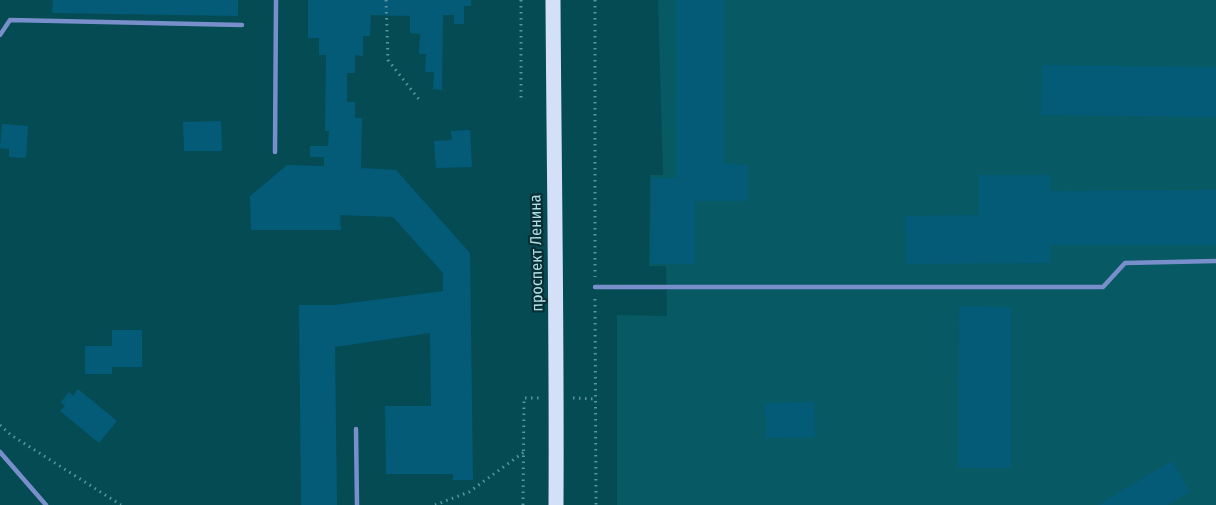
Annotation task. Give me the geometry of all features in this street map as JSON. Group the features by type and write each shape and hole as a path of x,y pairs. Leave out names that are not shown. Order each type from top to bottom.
{"main road":[{"name":"проспект Ленина","path":"553,0 556,505"}],"lane":[{"path":"275,152 276,0"},
{"path":"0,35 10,21 242,25"},
{"path":"596,287 1103,287 1125,263 1216,261"},
{"path":"356,429 357,505"},
{"path":"0,452 46,505"}],"path":[{"path":"387,0 388,60 421,102"},
{"path":"520,0 521,101"},
{"path":"594,0 596,505"},
{"path":"523,505 524,398"},
{"path":"0,425 11,435 121,505"},
{"path":"435,505 469,492 524,452"}],"shaded area":[{"path":"658,0 1216,0 1216,505 617,505 617,315 667,316 666,266 649,266 650,175 663,175"}],"building":[{"path":"53,0 238,0 238,16 52,13"},
{"path":"308,0 471,0 471,6 464,6 464,24 454,24 454,15 443,15 442,90 433,89 434,72 425,72 426,54 419,54 420,34 410,33 410,16 371,15 370,36 363,36 363,56 355,55 355,73 347,73 347,102 355,102 355,118 362,118 361,168 396,170 470,253 473,480 453,480 453,474 386,474 385,406 431,406 430,333 335,347 337,505 301,505 299,305 335,305 443,291 443,273 393,217 340,215 341,230 251,230 250,196 287,165 324,166 324,157 310,157 310,146 328,146 329,131 325,131 326,55 319,55 319,38 308,38"},
{"path":"676,0 724,0 724,164 748,165 748,201 695,201 695,264 651,264 652,178 676,178"},
{"path":"1042,65 1216,67 1216,117 1041,115"},
{"path":"221,121 222,151 184,151 183,122"},
{"path":"2,124 28,126 26,158 9,157 9,149 0,148"},
{"path":"470,130 472,167 436,168 434,141 452,140 451,131"},
{"path":"979,175 1050,175 1050,191 1216,190 1216,245 1050,245 1050,263 906,264 905,216 979,215"},
{"path":"959,306 1011,307 1011,468 958,468"},
{"path":"112,330 142,330 142,367 112,367 112,374 85,374 85,346 112,346"},
{"path":"78,389 117,421 99,443 60,411 65,406 61,402 69,392 73,396"},
{"path":"814,402 815,437 766,438 765,403"},
{"path":"1172,461 1190,492 1167,505 1098,505"}]}
